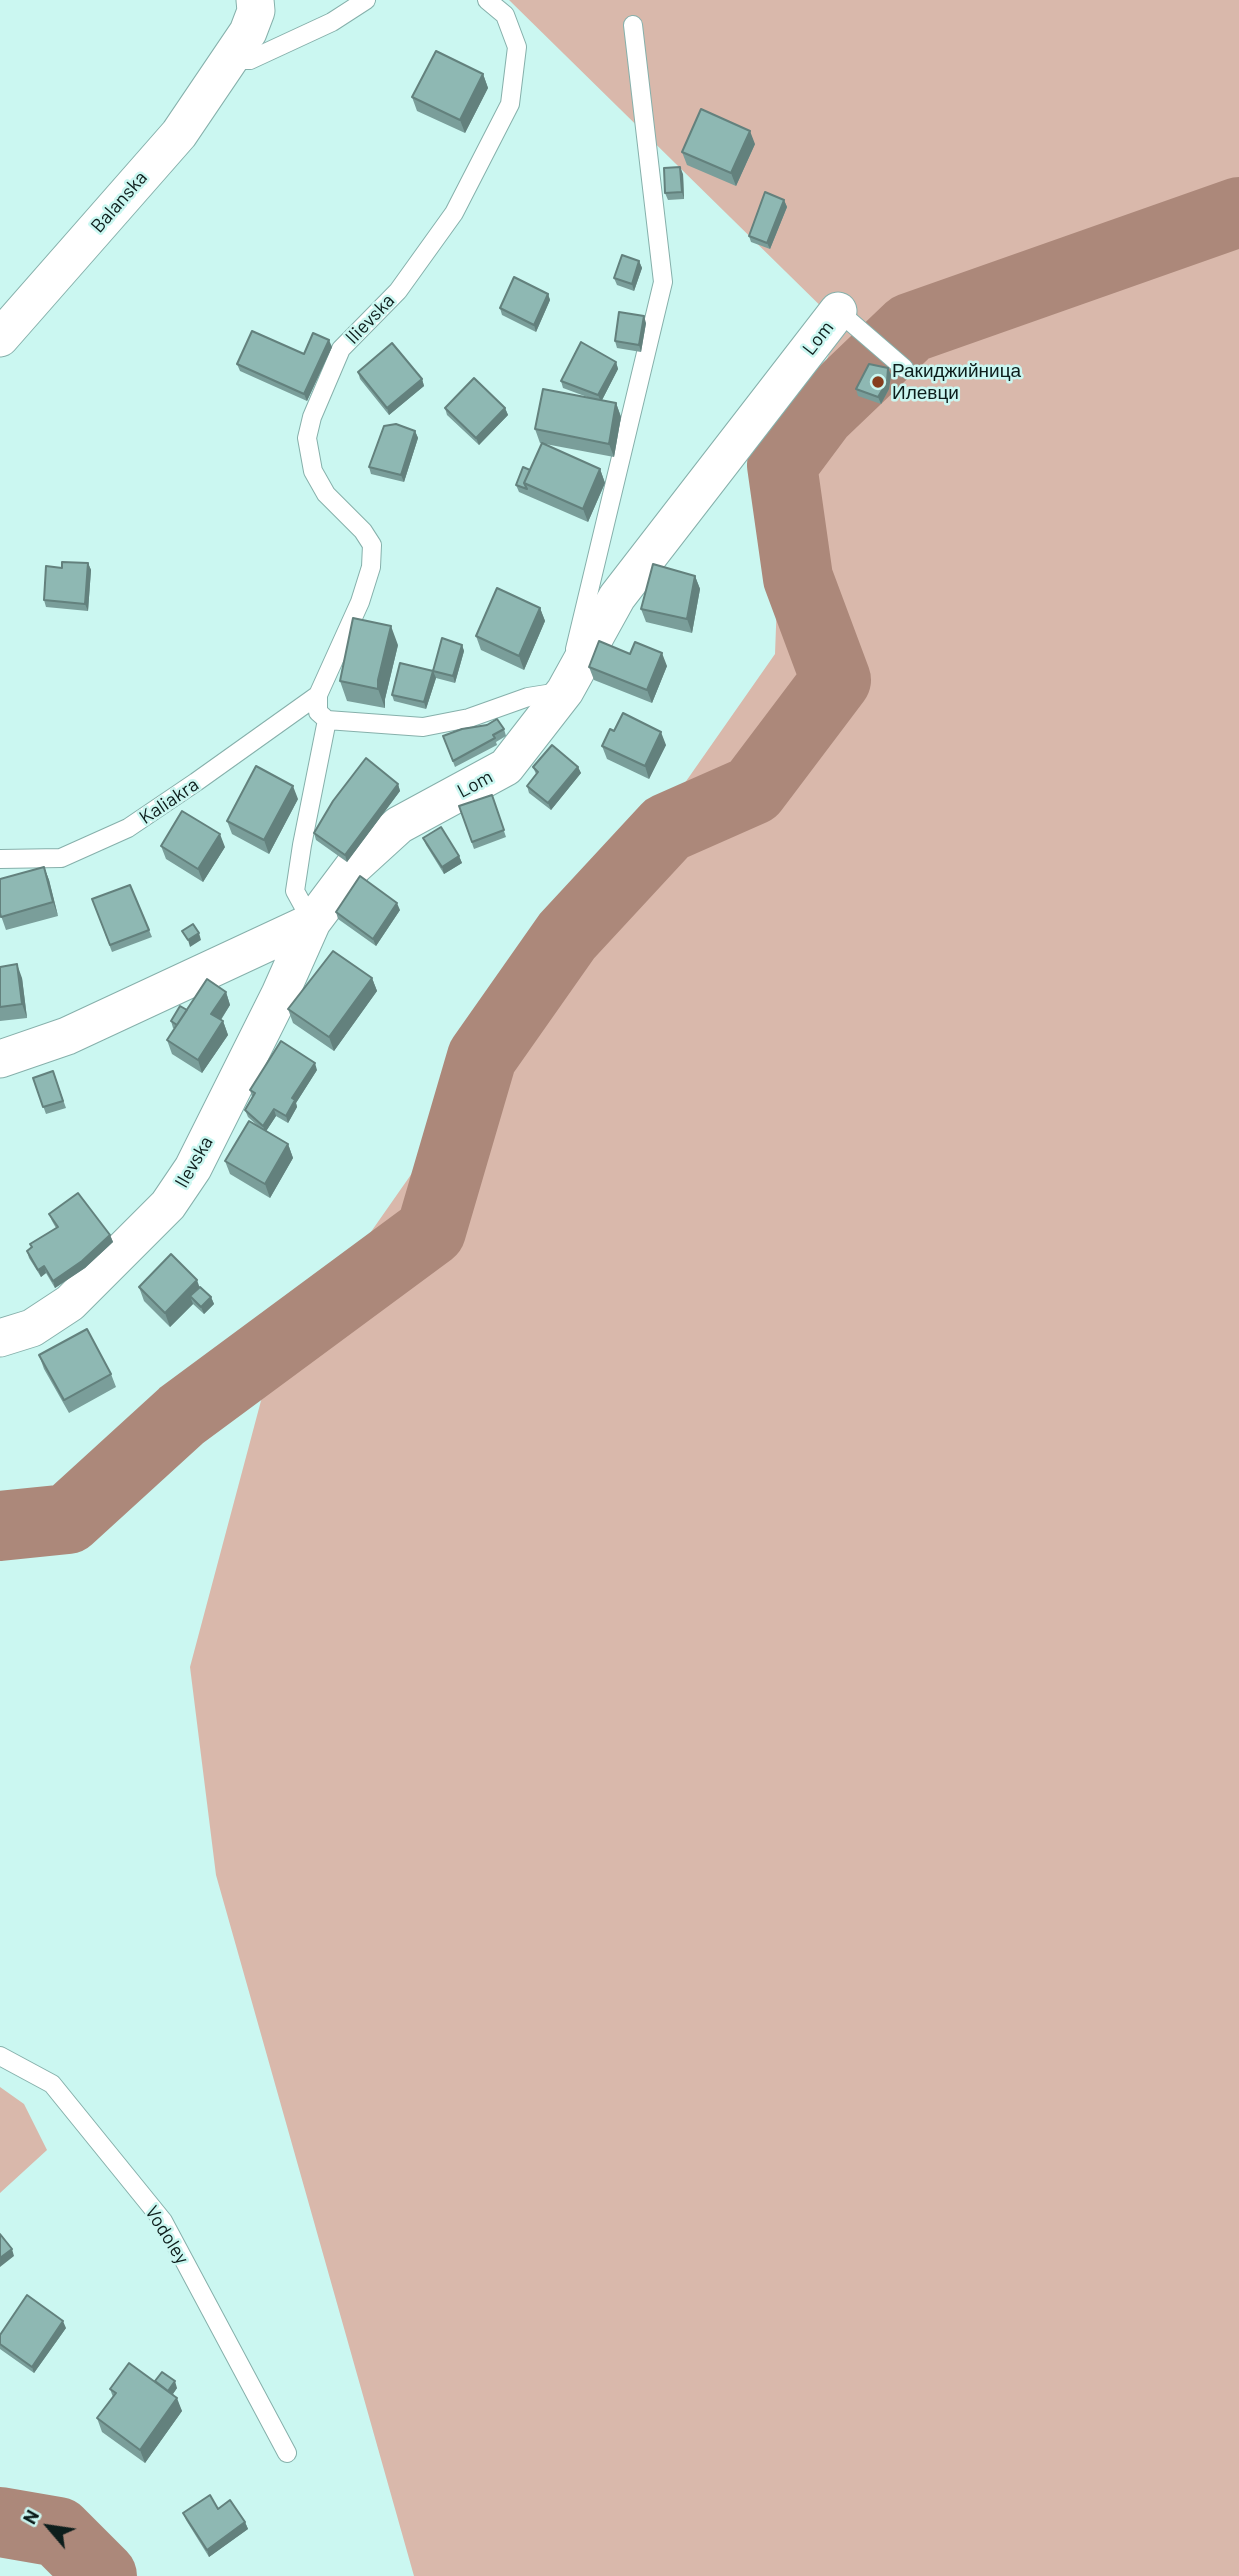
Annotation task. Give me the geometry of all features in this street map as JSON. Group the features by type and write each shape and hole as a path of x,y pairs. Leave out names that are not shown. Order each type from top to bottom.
{"street":[{"name":"Balanska","path":"0,338 179,134 248,32 256,11 255,0"},
{"name":"Lom","path":"0,1059 67,1036 312,922 354,866 399,825 506,767 565,691 617,597 851,323"},
{"name":"Ilevska","path":"0,1338 32,1328 70,1303 168,1205 193,1168 280,994 312,922"}],"lane":[{"path":"231,60 250,60 332,22 366,0"},
{"name":"Ilievska","path":"318,695 360,601 371,567 372,545 363,531 326,494 313,471 307,438 312,417 341,349 398,291 454,213 510,104 517,47 505,15 487,0"},
{"path":"318,695 317,712 327,720 424,727 469,718 528,697 565,691 663,282 633,25"},
{"path":"851,323 900,365"},
{"name":"Kaliakra","path":"0,859 61,858 128,828 318,695"},
{"path":"312,922 296,891 302,845 327,720"},
{"name":"Vodoley","path":"0,2056 52,2084 163,2221 287,2453"}],"shaded area":[{"path":"509,0 1239,0 1239,2576 414,2576 216,1875 190,1667 266,1382 775,654 782,465 841,326"},
{"path":"0,2087 24,2104 47,2150 0,2193"}],"building":[{"path":"436,51 483,74 460,120 412,97"},
{"path":"701,109 750,131 731,173 682,152"},
{"path":"680,167 682,192 665,193 664,168"},
{"path":"765,192 784,200 767,243 749,236"},
{"path":"622,255 639,261 632,284 614,278"},
{"path":"514,277 548,294 534,325 500,308"},
{"path":"619,312 644,316 639,345 615,341"},
{"path":"252,331 304,354 313,333 329,340 304,394 237,364"},
{"path":"581,342 616,362 598,395 561,381"},
{"path":"392,343 422,379 387,408 358,372"},
{"name":"Ракиджийница Илевци","path":"869,364 888,368 887,382 878,397 856,389"},
{"path":"474,378 505,408 476,438 445,408"},
{"path":"543,389 616,403 609,444 535,429"},
{"path":"396,424 415,431 401,475 369,467 384,426"},
{"path":"542,443 600,469 583,509 524,483"},
{"path":"523,467 530,470 524,483 527,489 516,485"},
{"path":"62,562 88,563 85,604 44,600 46,566 62,568"},
{"path":"653,564 695,576 687,619 641,609"},
{"path":"497,588 540,608 519,656 476,636"},
{"path":"353,618 391,626 378,689 340,681"},
{"path":"442,638 462,645 453,676 433,671"},
{"path":"599,641 630,654 635,642 662,653 647,690 589,667"},
{"path":"400,663 433,671 424,702 392,695"},
{"path":"623,713 661,732 645,766 602,746 610,729 614,731"},
{"path":"497,719 504,729 493,735 495,738 453,761 443,736 462,729 487,725"},
{"path":"552,745 578,767 548,803 527,786 538,772 533,767"},
{"path":"366,758 398,784 345,855 314,833 333,801"},
{"path":"256,766 293,786 264,840 227,821"},
{"path":"492,795 504,830 472,842 459,806"},
{"path":"182,811 220,834 198,869 161,846"},
{"path":"441,827 459,856 442,867 423,838"},
{"path":"44,867 53,902 1,917 0,879"},
{"path":"360,876 397,903 373,939 336,912"},
{"path":"130,885 149,930 110,945 92,899"},
{"path":"193,924 199,933 188,940 182,931"},
{"path":"333,951 372,978 329,1037 288,1009"},
{"path":"17,964 22,1004 0,1007 0,967"},
{"path":"207,979 226,992 211,1014 223,1021 198,1060 167,1040"},
{"path":"180,1006 187,1010 177,1025 171,1021"},
{"path":"281,1041 315,1063 292,1098 295,1100 286,1116 274,1109 263,1126 245,1110 255,1093 250,1090"},
{"path":"53,1071 63,1101 43,1107 33,1078"},
{"path":"249,1121 288,1144 265,1184 225,1161"},
{"path":"78,1193 110,1235 82,1261 53,1281 44,1266 38,1270 27,1251 32,1247 30,1244 58,1227 49,1214"},
{"path":"171,1254 197,1280 165,1313 139,1287"},
{"path":"200,1287 211,1297 201,1307 190,1296"},
{"path":"87,1329 111,1374 64,1400 39,1355"},
{"path":"0,2234 12,2249 0,2258"},
{"path":"27,2295 63,2321 32,2367 0,2344 0,2335"},
{"path":"129,2363 177,2398 140,2450 97,2418 116,2393 110,2389"},
{"path":"162,2372 175,2381 168,2391 155,2381"},
{"path":"210,2495 218,2509 230,2500 245,2522 207,2550 183,2513"}],"waterway":[{"path":"0,1526 68,1519 182,1415 431,1231 482,1057 567,936 667,828 753,790 836,680 798,578 782,465 820,414 910,328 1239,212"},
{"path":"0,2522 58,2532 102,2576"}],"place":[{"name":"Ракиджийница Илевци","path":"878,382"}]}
